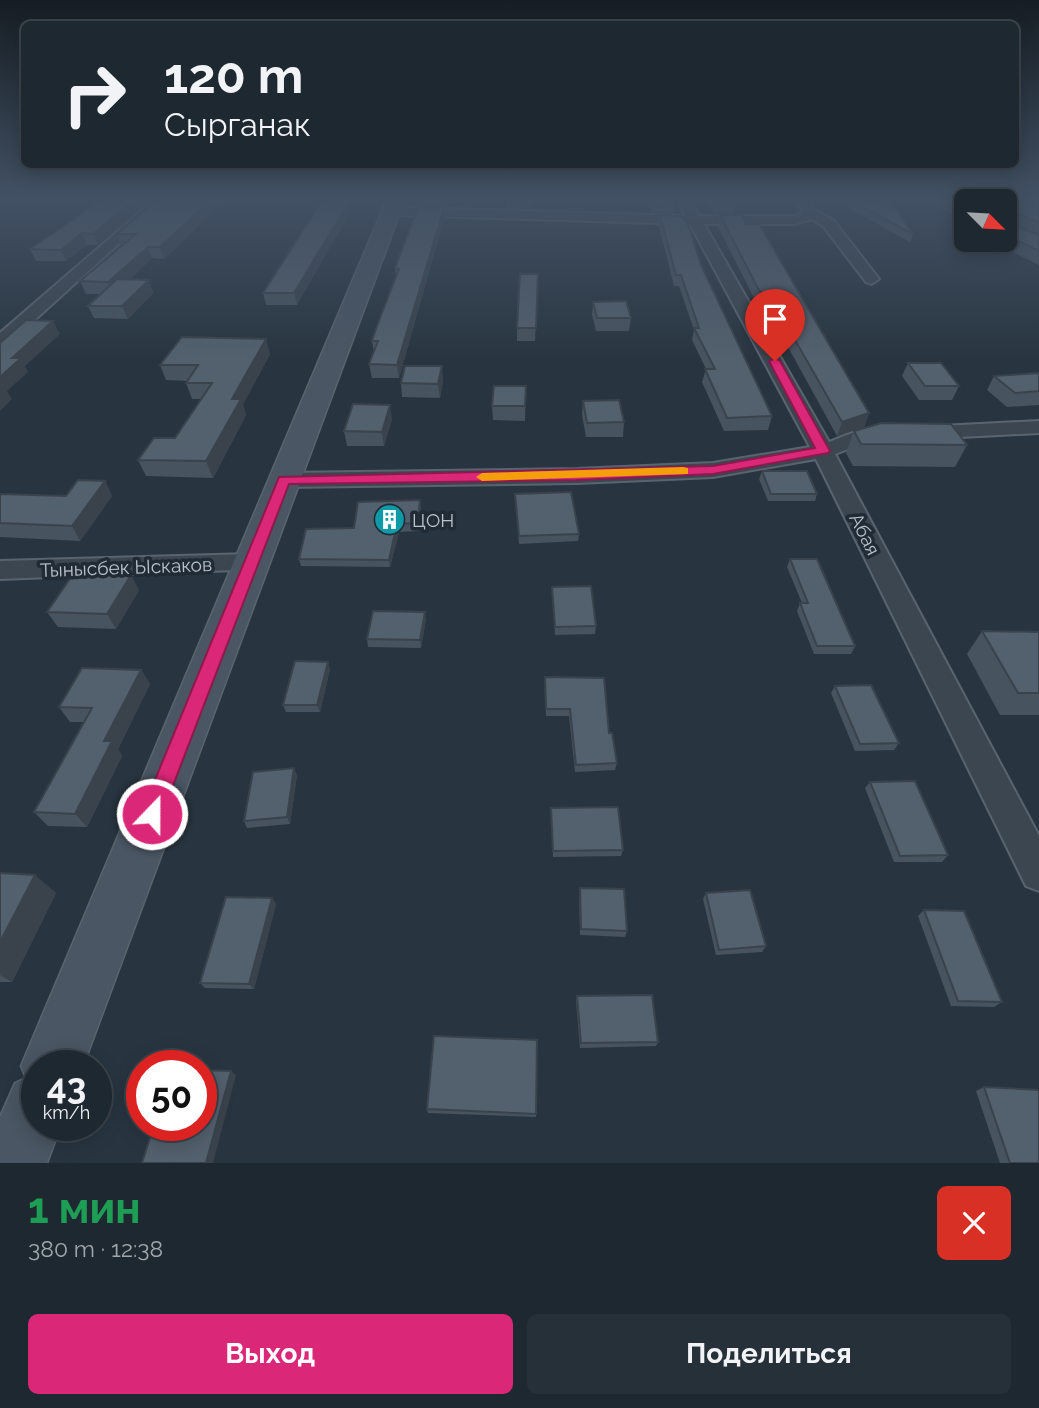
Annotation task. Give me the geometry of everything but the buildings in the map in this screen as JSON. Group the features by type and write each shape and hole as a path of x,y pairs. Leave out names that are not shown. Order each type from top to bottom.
{"main road":[{"path":"58,1050 375,253"},
{"path":"14,1163 23,1141"}],"street":[{"path":"0,342 101,253"},
{"name":"Абая","path":"714,253 823,451 1039,873"},
{"path":"851,253 871,279"},
{"path":"284,480 577,476 713,470 823,451 864,436 1039,427"},
{"name":"Тынысбек Ыскаков","path":"0,570 251,563"}],"slow traffic":[{"path":"482,477 683,471"}],"place":[{"name":"ЦОН","path":"389,520"}],"route":[{"path":"152,814 284,480 577,476 713,470 823,451 775,361"}]}
